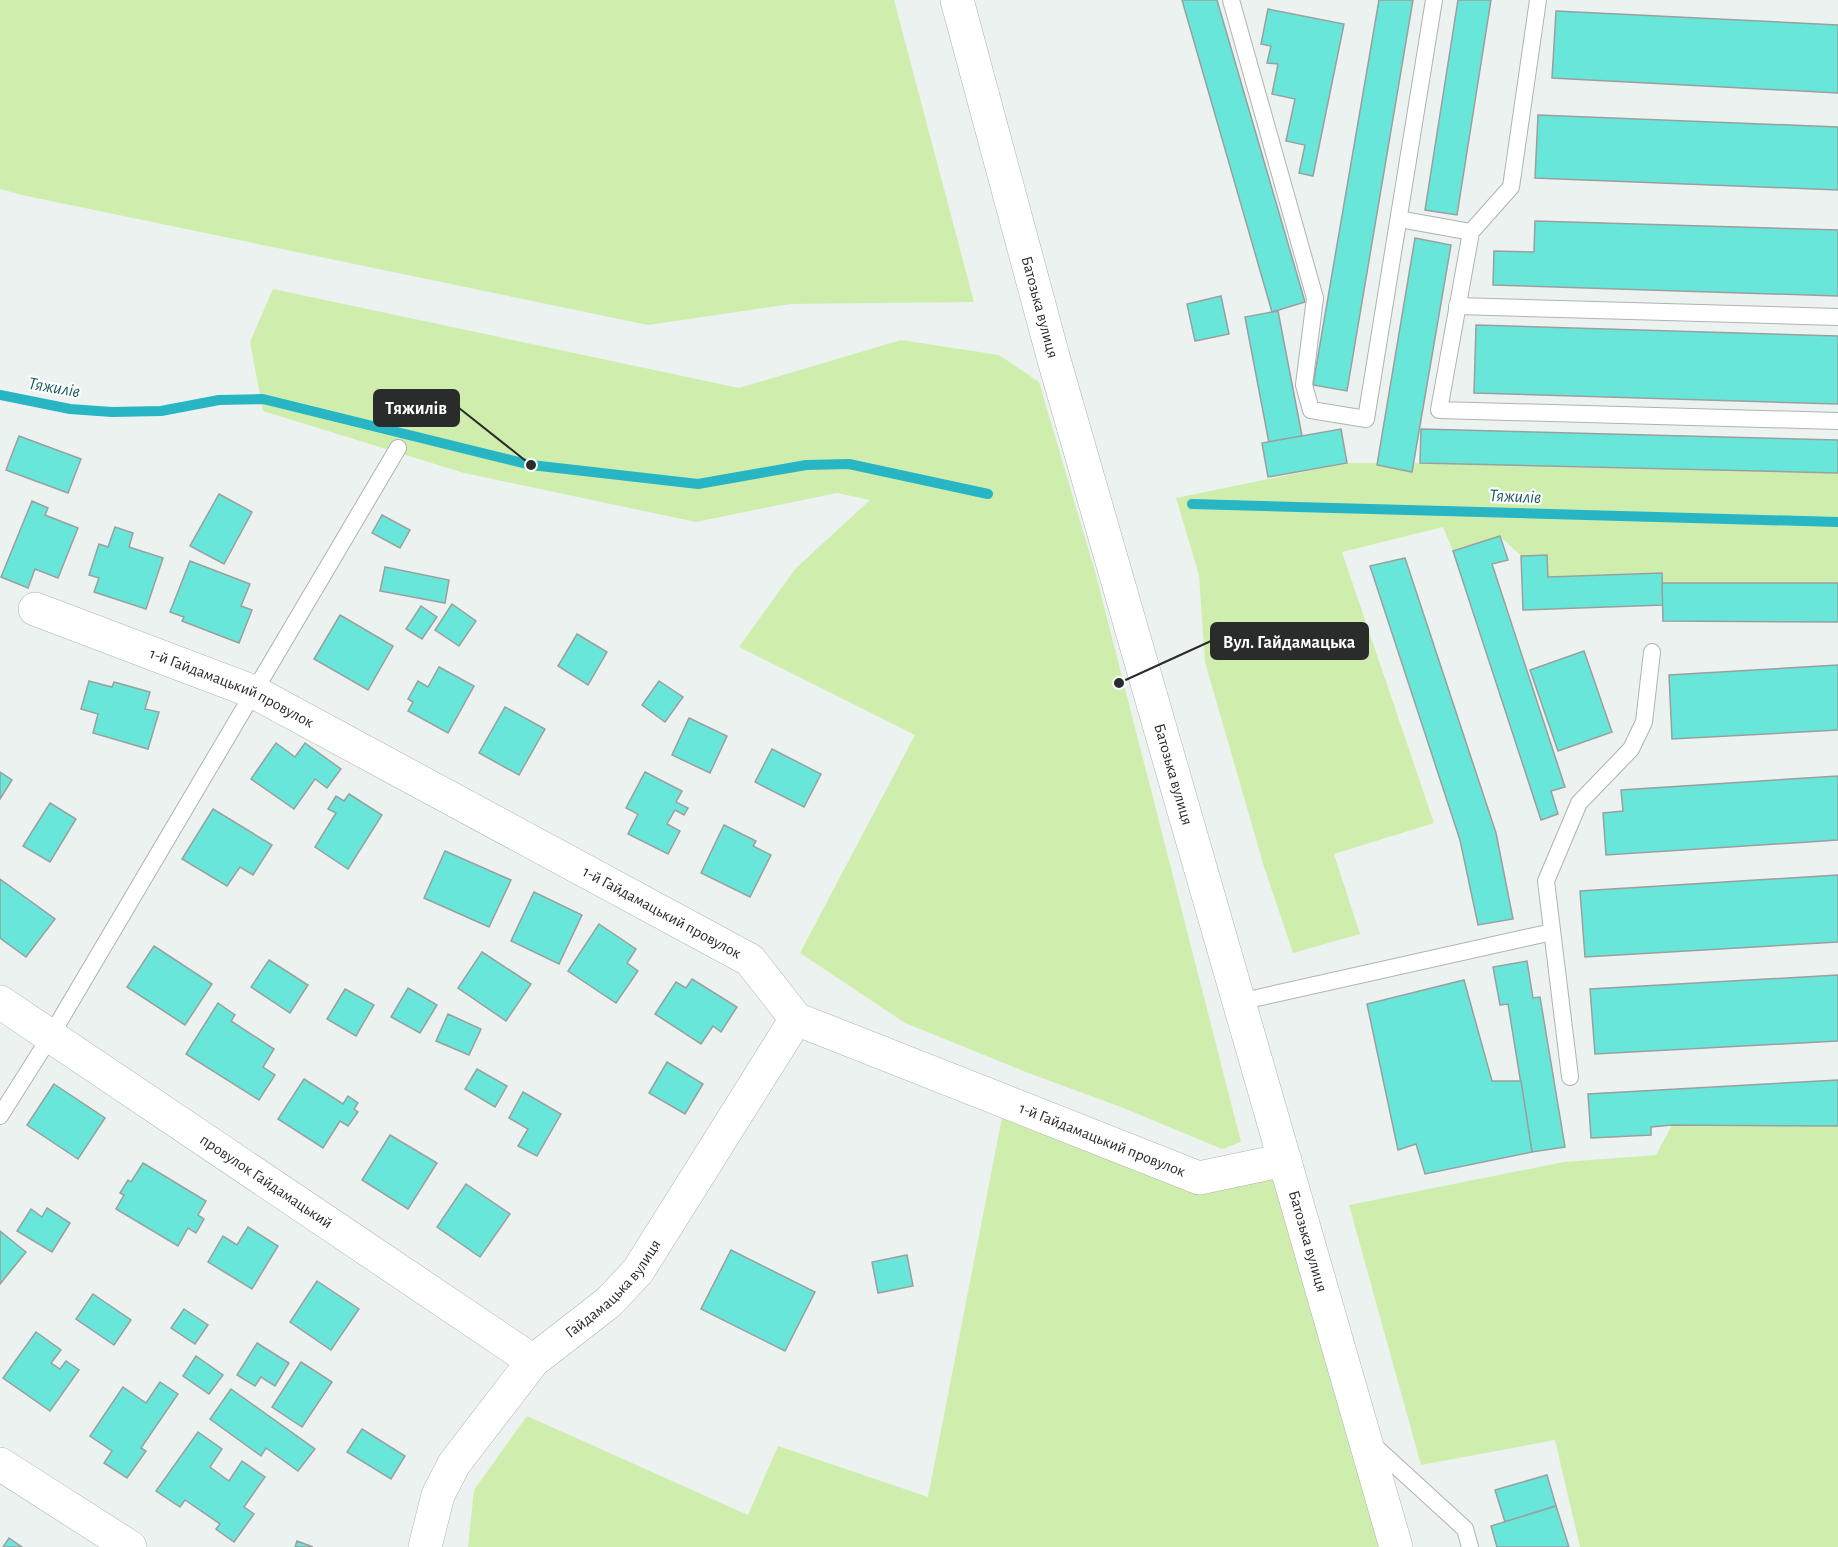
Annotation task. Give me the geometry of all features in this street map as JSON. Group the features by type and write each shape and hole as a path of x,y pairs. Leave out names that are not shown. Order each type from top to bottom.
{"street":[{"name":"Батозька вулиця","path":"957,0 1057,371 1396,1547"},
{"name":"1-й Гайдамацький провулок","path":"35,609 254,692 750,960 796,1019 1199,1178 1285,1160"},
{"name":"провулок Гайдамацький","path":"0,1002 533,1361"},
{"name":"Гайдамацька вулиця","path":"425,1547 438,1495 454,1464 533,1361 609,1302 638,1270 796,1019"},
{"path":"0,1464 130,1547"}],"lane":[{"path":"1231,0 1315,298 1304,385 1311,410 1366,419 1434,0"},
{"path":"1538,0 1510,187 1471,232 1439,410 1838,420"},
{"path":"1399,219 1471,232"},
{"path":"1457,306 1838,317"},
{"path":"0,1116 50,1037 398,448"},
{"path":"1570,1077 1546,880 1579,803 1631,749 1644,722 1652,652"},
{"path":"1239,1002 1552,932"},
{"path":"1364,1437 1465,1529 1470,1547"}],"green space":[{"path":"0,0 894,0 974,302 791,304 648,325 0,189"},
{"path":"273,289 739,388 901,340 999,355 1039,382 1096,575 1241,1142 1222,1149 905,1023 800,953 915,735 739,647 796,568 870,500 837,493 696,522 464,473 263,411 250,342"},
{"path":"1347,463 1838,473 1838,583 1662,583 1661,573 1548,577 1546,555 1521,556 1500,536 1453,551 1443,527 1342,552 1434,823 1334,854 1360,934 1293,953 1264,867 1205,662 1199,575 1176,498"},
{"path":"1005,1102 1199,1178 1285,1160 1395,1547 468,1547 474,1490 527,1416 748,1515 778,1446 928,1497"},
{"path":"1672,1125 1838,1126 1838,1547 1580,1547 1555,1440 1421,1465 1349,1205 1564,1162 1656,1155"}],"building":[{"path":"1182,0 1217,0 1305,302 1272,312"},
{"path":"1379,0 1413,0 1347,391 1313,385"},
{"path":"1458,0 1491,0 1457,215 1425,210"},
{"path":"1268,9 1344,24 1313,176 1299,173 1305,145 1286,141 1295,99 1272,94 1278,64 1267,63 1271,46 1261,44"},
{"path":"1556,11 1838,25 1838,93 1552,78"},
{"path":"1538,115 1838,127 1838,190 1535,178"},
{"path":"1535,221 1838,230 1838,296 1493,285 1494,251 1534,252"},
{"path":"1415,238 1451,245 1412,472 1377,465"},
{"path":"1221,296 1229,334 1195,341 1187,304"},
{"path":"1278,311 1302,436 1269,443 1245,317"},
{"path":"1476,325 1838,336 1838,404 1474,393"},
{"path":"1341,429 1347,463 1268,477 1262,443"},
{"path":"1421,429 1838,440 1838,473 1420,463"},
{"path":"19,436 81,459 68,493 6,470"},
{"path":"219,494 252,512 224,564 190,546"},
{"path":"32,501 48,508 45,515 78,528 58,578 35,569 28,588 1,577"},
{"path":"382,515 410,530 400,548 372,533"},
{"path":"115,527 133,533 129,547 163,558 146,609 94,592 99,578 89,575 99,544 108,547"},
{"path":"1500,536 1508,560 1492,564 1565,787 1551,791 1558,814 1541,820 1453,551"},
{"path":"1547,555 1548,577 1662,573 1663,605 1523,610 1521,556"},
{"path":"1405,558 1496,833 1513,919 1478,925 1460,840 1370,566"},
{"path":"190,561 250,584 241,606 252,610 239,643 182,621 184,617 170,612"},
{"path":"385,567 449,580 445,603 380,591"},
{"path":"1662,583 1838,583 1838,622 1663,621"},
{"path":"452,604 476,621 459,646 435,630"},
{"path":"421,606 437,617 422,639 406,629"},
{"path":"340,615 393,646 368,690 314,659"},
{"path":"577,634 607,652 588,685 558,666"},
{"path":"1584,651 1612,732 1558,751 1530,670"},
{"path":"1838,665 1838,730 1672,739 1669,675"},
{"path":"439,667 474,686 448,733 408,711 413,702 408,699 418,681 428,687"},
{"path":"89,681 112,687 114,682 150,692 145,709 159,712 148,749 93,733 98,714 81,709"},
{"path":"659,681 683,697 665,722 642,705"},
{"path":"505,707 545,729 519,775 479,753"},
{"path":"689,718 727,736 710,773 672,755"},
{"path":"276,743 295,757 305,743 341,769 327,788 315,779 294,809 251,779"},
{"path":"772,749 821,774 804,807 755,782"},
{"path":"0,772 12,780 0,799"},
{"path":"645,772 682,791 676,802 688,808 684,815 675,810 667,824 680,831 668,854 628,834 638,814 626,808"},
{"path":"1838,776 1838,840 1606,855 1603,813 1623,811 1621,790"},
{"path":"349,794 382,815 348,869 315,847 336,813 328,809 336,796 344,801"},
{"path":"50,803 76,819 50,862 23,846"},
{"path":"213,809 272,845 253,875 240,867 227,886 182,859"},
{"path":"724,825 756,841 753,846 771,855 750,897 701,873"},
{"path":"445,851 511,880 489,927 424,898"},
{"path":"1838,875 1838,942 1585,957 1580,891"},
{"path":"0,879 55,919 26,957 0,938"},
{"path":"534,892 582,915 559,964 511,941"},
{"path":"599,924 636,949 627,963 638,971 616,1003 568,971"},
{"path":"154,946 212,984 185,1025 127,987"},
{"path":"482,952 531,984 506,1021 458,988"},
{"path":"269,960 308,985 290,1013 251,987"},
{"path":"1527,961 1533,998 1540,997 1565,1147 1532,1152 1508,1004 1500,1005 1493,967"},
{"path":"1838,975 1838,1041 1595,1054 1590,989"},
{"path":"692,979 737,1007 721,1032 713,1026 701,1044 655,1014 676,982 686,988"},
{"path":"1464,980 1492,1081 1521,1081 1532,1152 1425,1174 1416,1144 1398,1150 1367,1004"},
{"path":"408,988 437,1005 420,1033 391,1017"},
{"path":"345,989 374,1005 356,1036 327,1019"},
{"path":"218,1003 235,1015 231,1021 274,1049 263,1067 275,1075 259,1100 186,1054"},
{"path":"448,1014 481,1029 469,1055 436,1041"},
{"path":"667,1062 703,1084 685,1114 649,1093"},
{"path":"477,1069 507,1086 495,1107 465,1089"},
{"path":"304,1079 343,1104 348,1096 358,1103 354,1109 358,1112 348,1126 340,1121 323,1148 278,1119"},
{"path":"1838,1080 1838,1126 1672,1125 1651,1127 1651,1135 1591,1138 1588,1094"},
{"path":"54,1084 105,1118 78,1159 27,1125"},
{"path":"523,1092 561,1114 537,1156 518,1146 528,1129 509,1118"},
{"path":"390,1135 437,1163 408,1209 362,1180"},
{"path":"143,1163 206,1201 198,1215 204,1219 196,1233 188,1228 178,1246 116,1209 124,1195 120,1193 128,1180 131,1182"},
{"path":"466,1184 510,1214 480,1257 437,1227"},
{"path":"47,1208 70,1223 52,1252 17,1231 31,1209 42,1217"},
{"path":"248,1227 278,1246 252,1289 208,1262 223,1236 237,1245"},
{"path":"0,1231 26,1252 0,1284"},
{"path":"731,1250 815,1292 785,1351 701,1309"},
{"path":"907,1255 913,1286 878,1293 872,1262"},
{"path":"317,1281 359,1309 331,1350 290,1322"},
{"path":"93,1294 131,1320 114,1345 76,1319"},
{"path":"184,1309 208,1325 195,1344 171,1328"},
{"path":"36,1332 61,1350 51,1363 60,1369 66,1361 79,1370 50,1411 3,1378"},
{"path":"257,1343 289,1363 275,1386 261,1377 255,1386 237,1375"},
{"path":"196,1356 223,1375 209,1394 183,1376"},
{"path":"301,1362 332,1382 302,1427 272,1407"},
{"path":"160,1382 178,1394 141,1448 146,1451 127,1478 104,1463 112,1451 90,1436 123,1387 146,1403"},
{"path":"231,1389 315,1449 298,1471 266,1448 261,1456 210,1419"},
{"path":"362,1429 405,1456 391,1479 347,1452"},
{"path":"198,1432 222,1449 210,1467 229,1481 242,1461 265,1477 244,1507 254,1514 234,1542 216,1529 220,1524 185,1500 180,1507 156,1491"},
{"path":"1547,1475 1556,1506 1505,1522 1495,1490"},
{"path":"1556,1506 1569,1547 1497,1547 1491,1526"},
{"path":"9,1538 22,1547 3,1547"},
{"path":"297,1541 313,1547 295,1547"}],"waterway":[{"name":"Тяжилів","path":"0,395 70,409 112,412 161,411 219,400 263,399 531,465 698,484 806,465 849,464 988,494"},
{"name":"Тяжилів","path":"1192,504 1838,522"}],"place":[{"name":"Тяжилів","path":"531,465"},
{"name":"Вул. Гайдамацька","path":"1119,683"}]}
